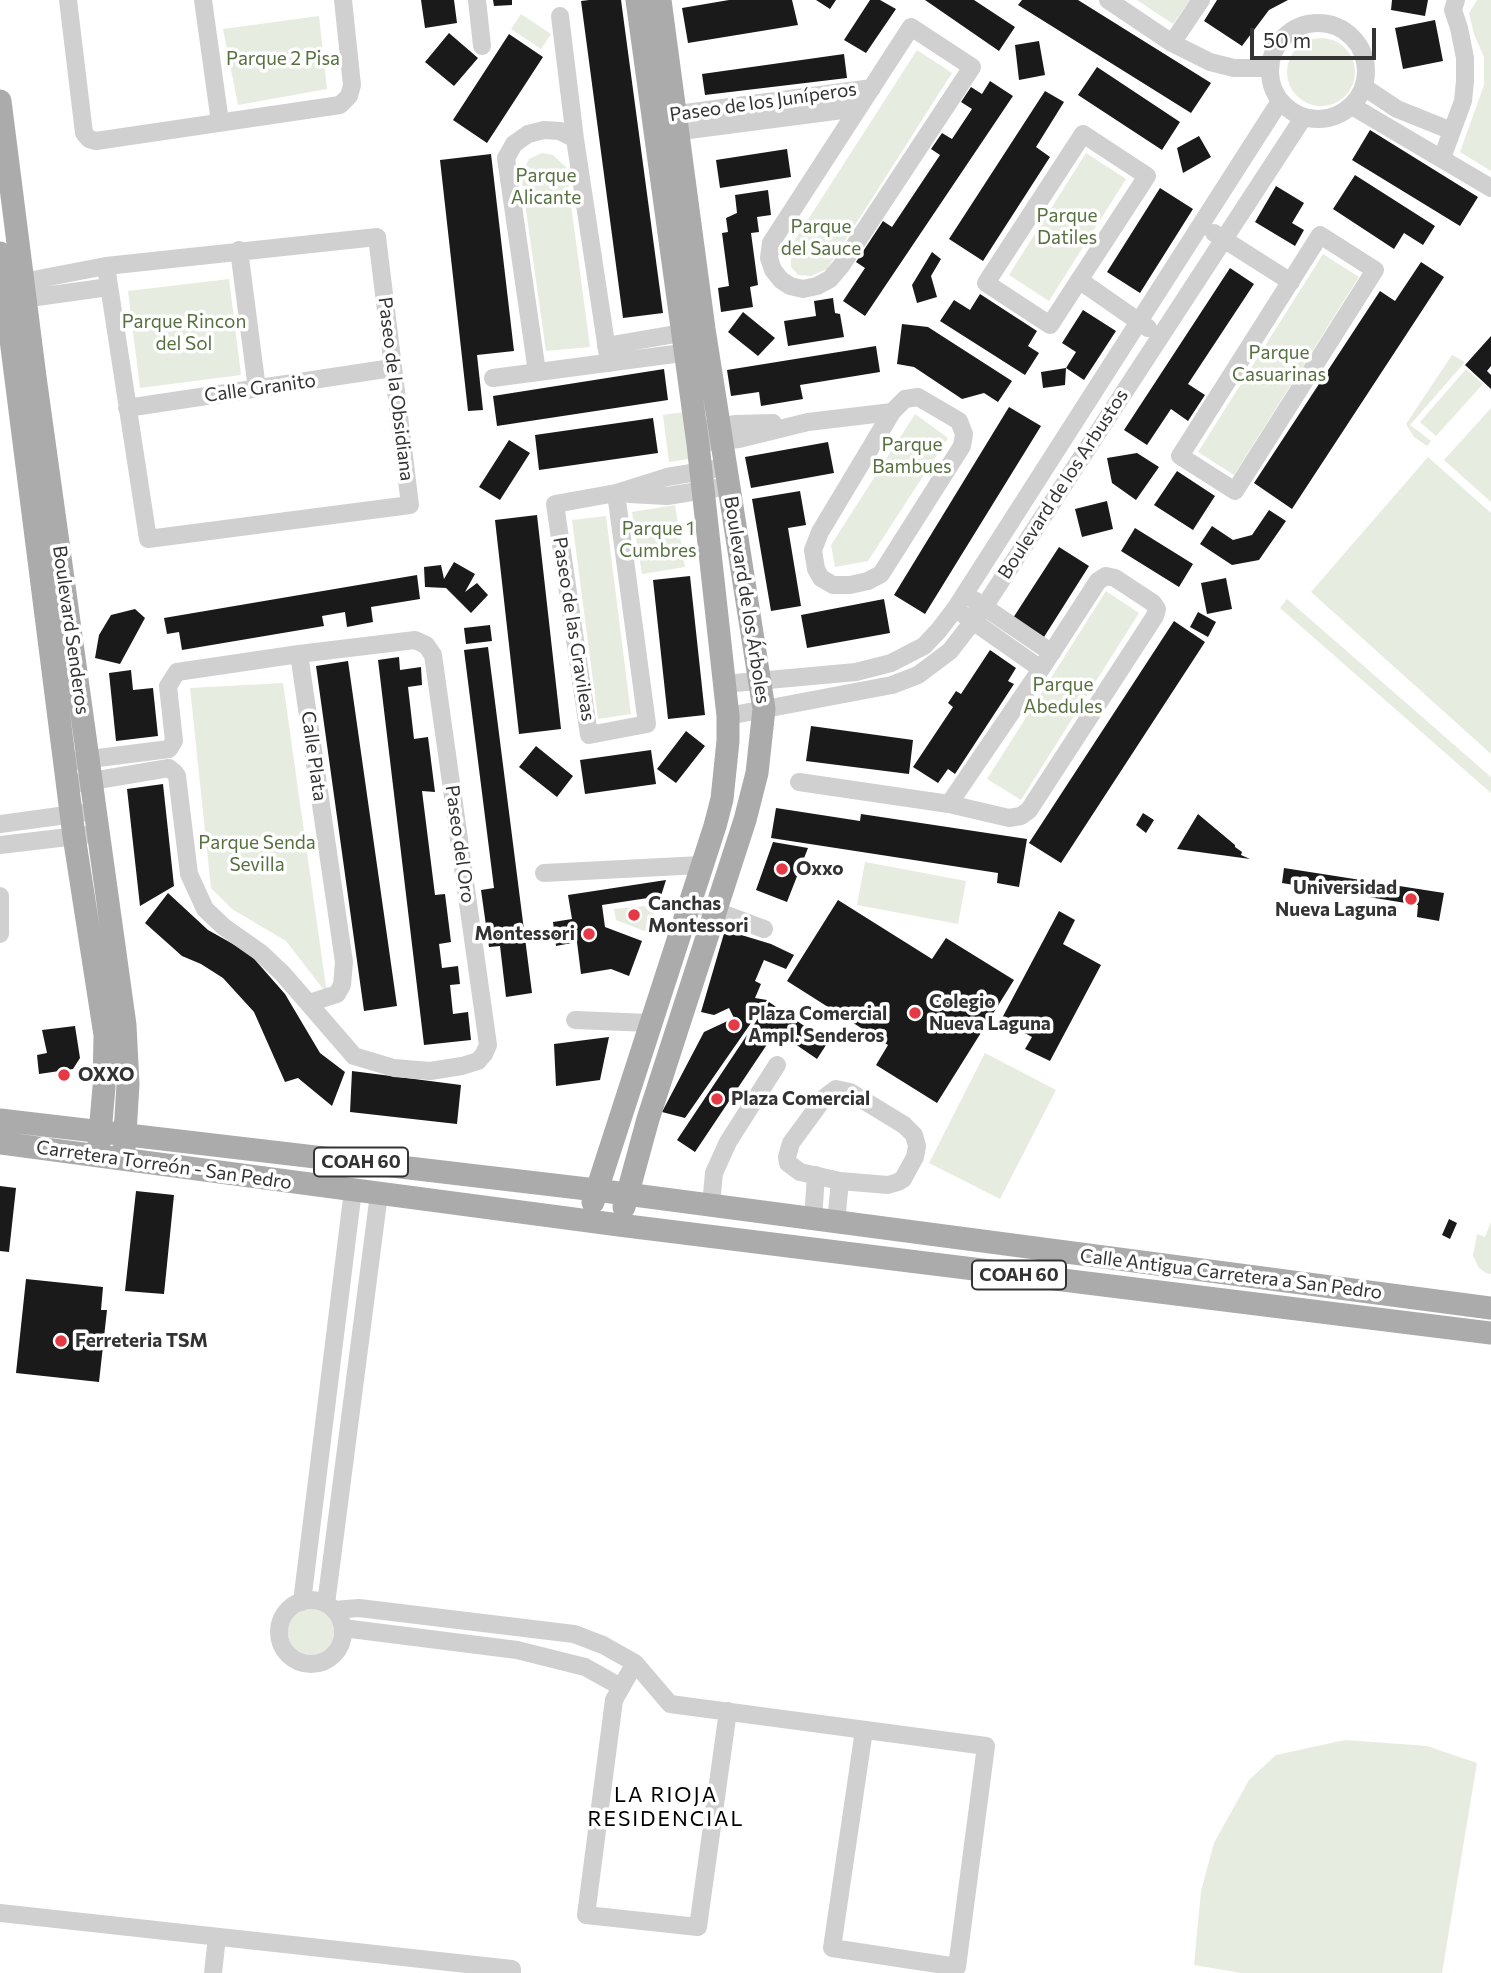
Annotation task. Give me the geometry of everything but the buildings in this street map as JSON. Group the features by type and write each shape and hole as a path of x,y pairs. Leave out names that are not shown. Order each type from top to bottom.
{"main road":[{"name":"Boulevard de los Árboles","path":"587,1221 722,799 727,765 728,716 697,437 695,341 665,124 637,0"},
{"name":"Boulevard de los Árboles","path":"660,0 665,124"},
{"name":"Boulevard Senderos","path":"0,101 16,292 17,379 66,774 105,1035 97,1157"},
{"name":"Boulevard Senderos","path":"0,253 16,292"},
{"name":"Boulevard de los Árboles","path":"619,1225 652,1107 745,820 757,773 764,709 762,681 721,433 695,341"},
{"name":"Boulevard Senderos","path":"17,379 90,771 125,1025 128,1084 123,1160"},
{"name":"Carretera Torreón - San Pedro","path":"0,1119 596,1190"},
{"name":"Carretera Torreón - San Pedro","path":"0,1143 619,1225"},
{"name":"Calle Antigua Carretera a San Pedro","path":"596,1190 1487,1307"},
{"name":"Calle Antigua Carretera a San Pedro","path":"619,1225 1486,1333"}],"street":[{"path":"68,0 84,133 89,139 96,141 340,104 349,96 352,85 342,0"},
{"path":"203,0 220,122"},
{"path":"477,0 482,46"},
{"path":"1108,0 1172,43 1223,67 1269,68"},
{"path":"1172,43 1201,0"},
{"path":"1442,158 1463,101 1465,81 1465,58 1460,28 1453,10 1456,0"},
{"path":"560,16 607,354"},
{"path":"1312,23 1328,24 1344,30 1356,41 1364,55 1367,72 1364,87 1352,106 1329,119 1303,118 1280,102 1271,86 1269,68 1274,52 1283,38 1296,28 1312,23"},
{"name":"Paseo de los Juníperos","path":"911,27 972,67 841,266 830,279 817,286 803,289 790,286 773,270 769,258 771,243 858,108 911,27"},
{"path":"1364,87 1397,109 1452,131"},
{"name":"Paseo de los Juníperos","path":"665,124 872,88"},
{"name":"Boulevard de los Arbustos","path":"724,684 856,672 891,663 924,646 960,602 1280,102"},
{"path":"1352,106 1491,188"},
{"name":"Paseo de los Juníperos","path":"665,124 858,108"},
{"name":"Boulevard de los Arbustos","path":"728,716 892,685 918,675 950,651 978,614 1303,118"},
{"path":"537,372 506,158 514,144 528,134 544,130 560,131 575,139"},
{"path":"1083,134 1147,176 1079,280 1050,325 986,283 1083,134"},
{"path":"1201,225 1291,282"},
{"path":"1320,235 1375,270 1235,491 1181,456 1291,282 1320,235"},
{"name":"Paseo de la Obsidiana","path":"16,292 106,266 377,237 410,505 148,539 106,266"},
{"path":"239,250 257,389"},
{"path":"1079,280 1159,336"},
{"path":"16,292 109,288"},
{"path":"493,378 537,372 607,354 695,341"},
{"name":"Calle Granito","path":"127,408 392,368"},
{"path":"697,437 892,412 905,399 918,397 959,421 964,434 962,446 881,574 850,585 833,585 821,578 816,569 813,550 820,532 892,412"},
{"name":"Paseo de las Gravileas","path":"616,493 647,724 589,735 555,504 616,493 667,477 702,480 729,477"},
{"path":"799,782 948,804 1009,818 1020,816 1029,810 1155,616 1157,609 1153,603 1115,578 1106,576 1098,581 948,804"},
{"path":"960,602 1052,653"},
{"path":"978,614 1041,669"},
{"name":"Paseo del Oro","path":"66,774 169,768 174,772 177,776 189,874 205,909 261,953 309,1003 354,1056 394,1068 430,1071 478,1061 484,1054 488,1045 433,655 426,645 415,640 177,672 168,686 174,741 169,749 90,771"},
{"name":"Calle Plata","path":"299,654 344,962 342,985 337,994 309,1003"},
{"path":"0,824 73,825 97,822"},
{"path":"0,845 73,825"},
{"path":"544,873 701,864"},
{"path":"0,896 0,934"},
{"path":"689,901 764,929"},
{"path":"575,1020 650,1023"},
{"path":"711,1205 714,1173 728,1142 777,1065"},
{"path":"836,1089 845,1089 911,1131 916,1140 917,1151 903,1179 894,1184 840,1181 800,1172 788,1163 788,1150 824,1098 836,1089"},
{"path":"813,1219 816,1175"},
{"path":"836,1222 840,1181"},
{"path":"302,1602 353,1190"},
{"path":"380,1194 330,1607 343,1628 343,1638 339,1648 323,1662 302,1663 285,1651 280,1631 287,1611 302,1602 316,1601 330,1607 359,1608 574,1634 603,1645 635,1663 670,1703 986,1746 957,1968 832,1948 864,1730"},
{"path":"1486,1333 1487,1307"},
{"path":"343,1628 517,1650 585,1667 621,1687"},
{"path":"635,1663 614,1700 586,1914 698,1927 728,1711"},
{"path":"0,1913 512,1969 512,1973"},
{"path":"213,1973 217,1937"}],"green space":[{"path":"1137,0 1190,0 1173,24"},
{"path":"1477,0 1491,0 1491,171 1460,152 1484,85 1484,57 1469,13"},
{"path":"521,14 551,34 541,49 511,29"},
{"name":"Parque 2 Pisa","path":"319,16 327,89 238,105 223,29"},
{"path":"1321,38 1334,41 1345,48 1352,59 1355,72 1352,85 1345,96 1334,103 1321,106 1308,103 1297,96 1290,85 1287,72 1290,59 1297,48 1308,41"},
{"name":"Parque del Sauce","path":"917,50 952,73 827,269 811,276 798,275 791,267 791,246"},
{"name":"Parque Alicante","path":"542,153 553,155 566,167 590,347 546,351 521,175 529,159"},
{"name":"Parque Datiles","path":"1086,153 1126,179 1049,301 1009,275"},
{"name":"Parque Casuarinas","path":"1323,254 1359,277 1234,475 1198,452"},
{"name":"Parque Rincon del Sol","path":"229,279 241,375 140,388 128,291"},
{"path":"1452,355 1465,362 1410,425 1431,441 1427,446 1414,437 1406,424"},
{"path":"1466,369 1483,384 1436,436 1420,422"},
{"path":"1491,408 1491,502 1444,460"},
{"path":"683,412 689,459 669,462 663,415"},
{"name":"Parque Bambues","path":"915,414 948,438 868,561 835,567 831,545"},
{"path":"1428,457 1491,513 1491,754 1311,592"},
{"name":"Parque 1 Cumbres","path":"675,505 685,567 642,574 632,512"},
{"path":"606,516 631,714 598,719 572,520"},
{"name":"Parque Abedules","path":"1106,591 1139,613 1021,800 987,779"},
{"path":"1287,599 1491,777 1491,793 1280,608"},
{"name":"Parque Senda Sevilla","path":"283,683 327,994 286,941 232,909 211,888 190,688"},
{"path":"865,862 966,881 958,924 857,905"},
{"name":"Canchas Montessori","path":"657,905 647,932 616,920 614,909"},
{"path":"985,1053 1056,1090 1000,1199 929,1163"},
{"path":"1491,1222 1491,1274 1479,1268 1473,1256 1477,1234 1485,1237"},
{"path":"311,1609 327,1616 334,1632 327,1648 311,1655 295,1648 288,1632 295,1616"},
{"path":"1345,1740 1427,1746 1477,1763 1442,1973 1241,1973 1194,1965 1201,1891 1214,1843 1249,1780 1276,1755"}],"place":[{"name":"Oxxo","path":"782,869"},
{"name":"Universidad Nueva Laguna","path":"1411,899"},
{"name":"Canchas Montessori","path":"634,915"},
{"name":"Montessori","path":"589,934"},
{"name":"Colegio Nueva Laguna","path":"915,1013"},
{"name":"Plaza Comercial Ampl. Senderos","path":"734,1025"},
{"name":"OXXO","path":"64,1075"},
{"name":"Plaza Comercial","path":"717,1099"},
{"name":"Ferreteria TSM","path":"61,1341"}],"district":[{"name":"LA RIOJA RESIDENCIAL","path":"666,1807"}]}
